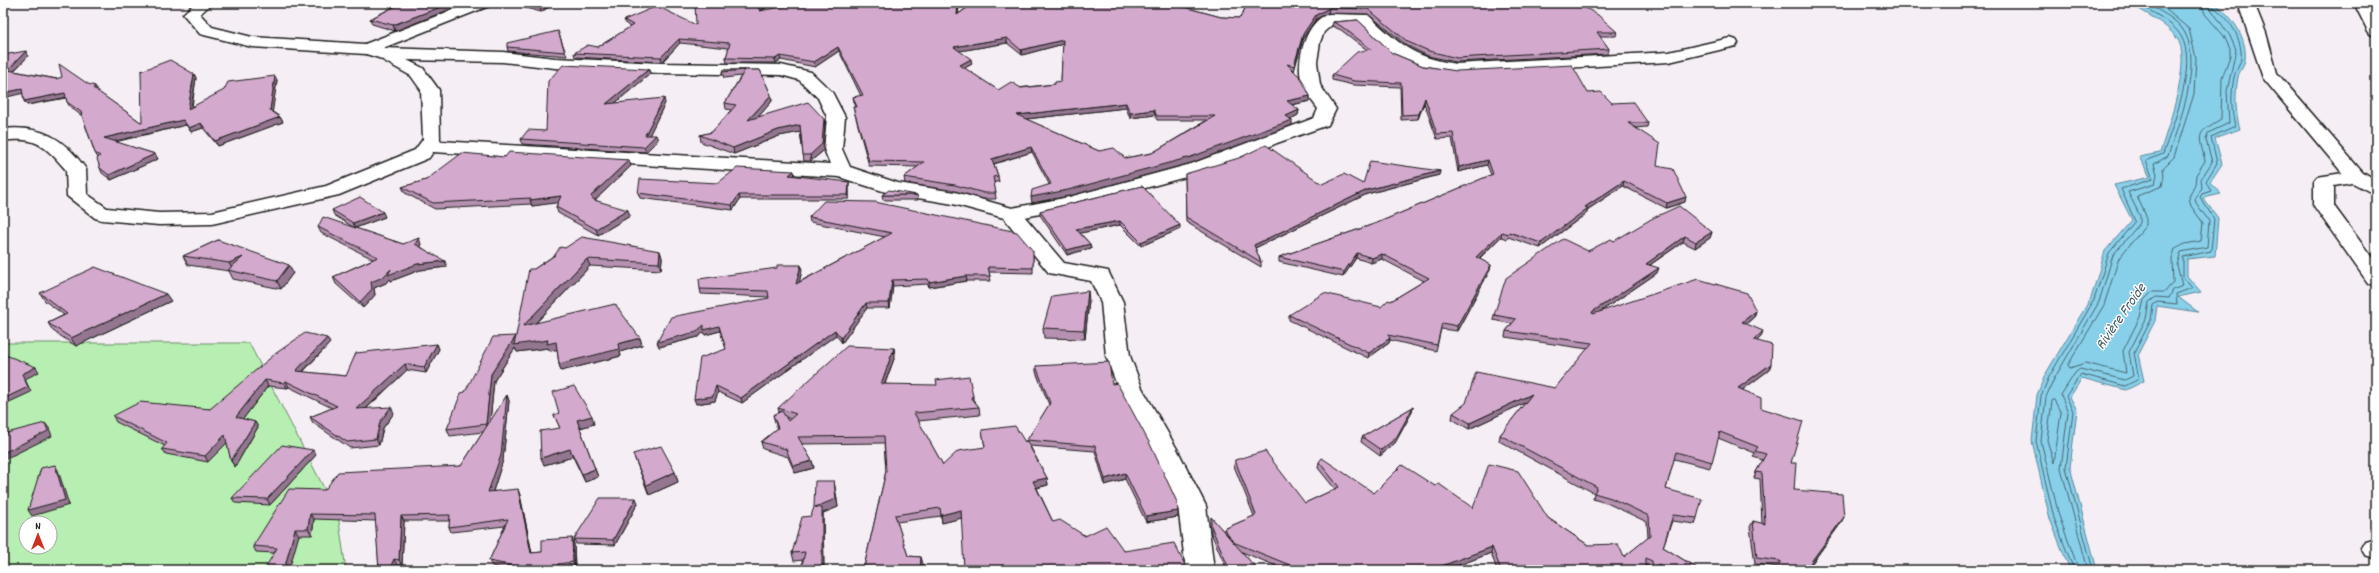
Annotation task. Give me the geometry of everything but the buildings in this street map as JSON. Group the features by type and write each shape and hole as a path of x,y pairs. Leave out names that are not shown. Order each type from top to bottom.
{"street":[{"path":"204,3 191,14 206,31 252,42 376,52 504,56 555,63 652,68 781,70 805,76 826,96 836,117 833,149 842,171"},
{"path":"376,52 484,3"},
{"path":"2246,3 2258,33 2270,74 2356,177 2376,189"},
{"path":"2362,3 2376,31"},
{"path":"428,146 842,171 858,178 896,189 955,198 1011,214 1072,202 1140,182 1197,168 1231,157 1270,139 1322,121 1327,108 1311,85 1308,62 1312,42 1317,30 1329,20 1362,18 1398,52 1429,65 1456,69 1668,57 1730,43"},
{"path":"3,135 30,133 48,139 76,169 77,196 102,214 159,219 212,218 332,191 422,154 432,139 430,90 417,72 376,52"},
{"path":"2356,177 2324,181 2324,206 2376,278"},
{"path":"1011,214 1057,268 1100,276 1112,302 1118,356 1130,388 1164,449 1192,506 1200,570"}],"green space":[{"path":"3,343 249,343 338,515 346,570 3,570"}],"water":[{"name":"Rivière Froide","path":"2129,3 2214,3 2226,13 2237,27 2244,43 2245,62 2239,75 2236,90 2236,109 2240,129 2215,138 2222,164 2210,182 2221,194 2203,198 2218,218 2215,256 2187,259 2187,276 2201,292 2178,297 2198,312 2157,306 2155,321 2138,354 2144,381 2126,390 2082,378 2070,397 2077,410 2070,467 2097,570 2070,570 2050,519 2032,441 2037,395 2045,375 2091,298 2105,251 2132,220 2114,185 2150,177 2139,157 2160,153 2173,111 2181,76 2181,47 2176,37 2160,22"}]}
